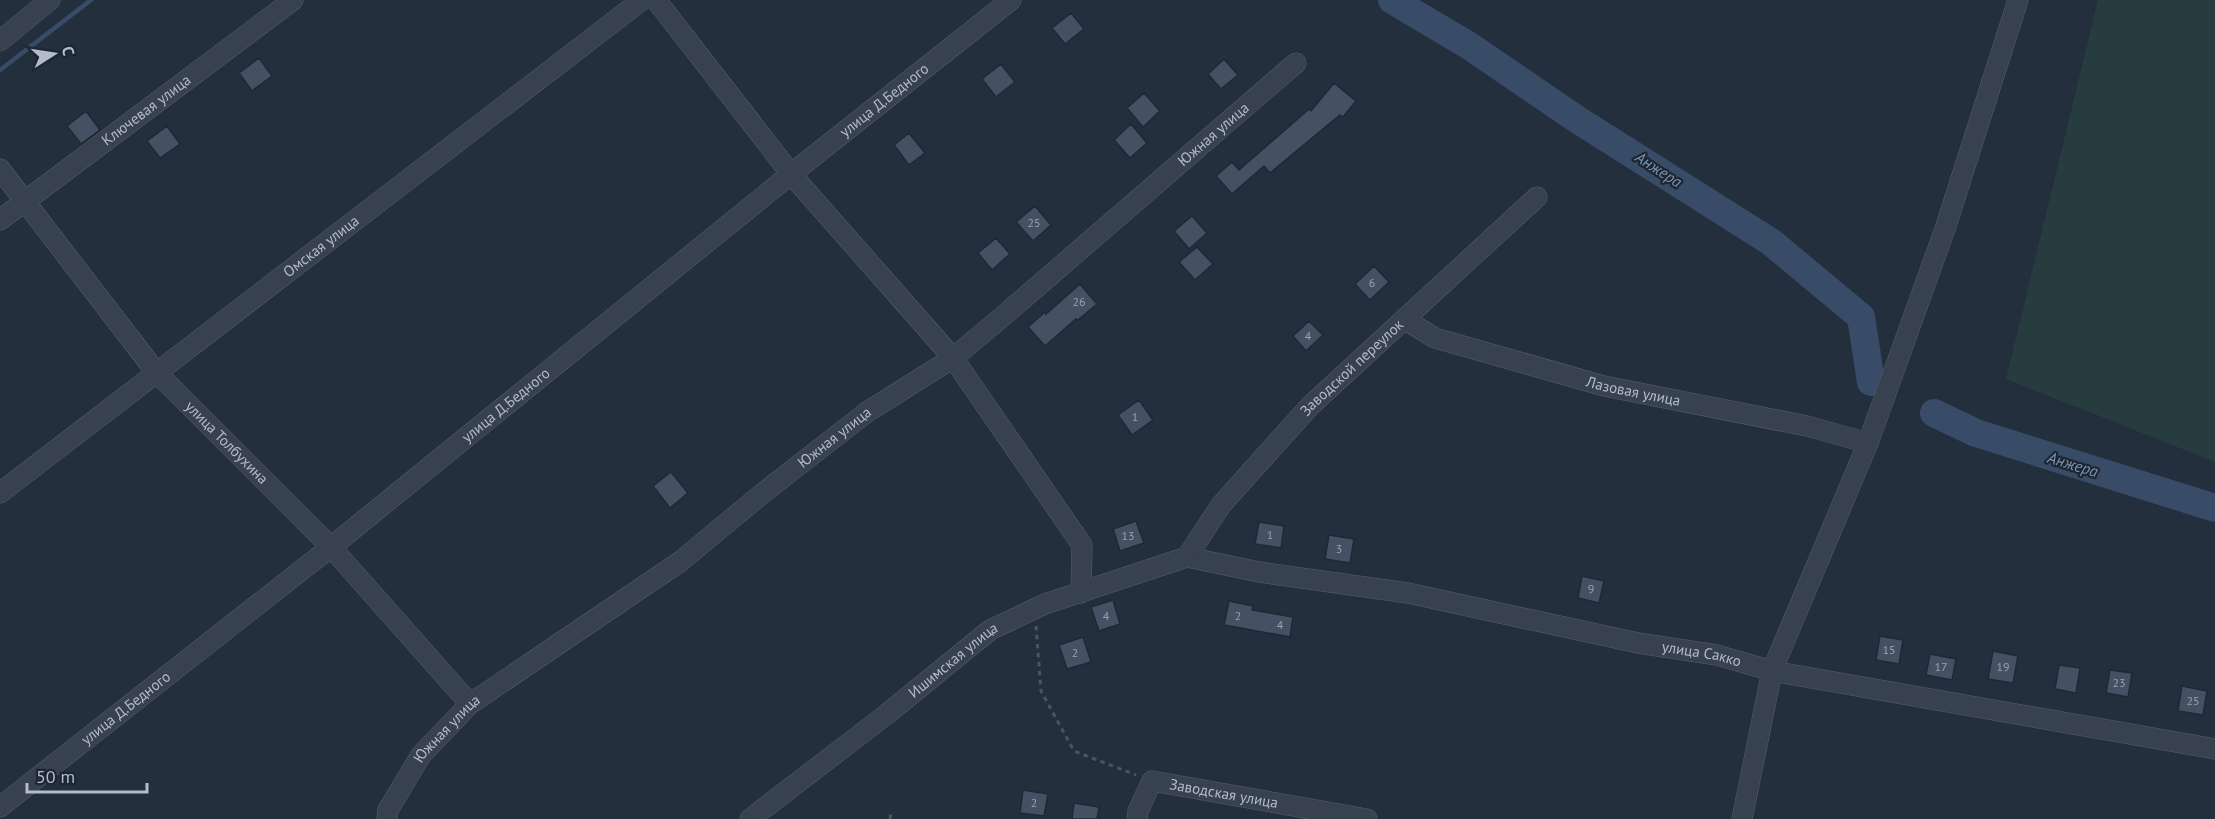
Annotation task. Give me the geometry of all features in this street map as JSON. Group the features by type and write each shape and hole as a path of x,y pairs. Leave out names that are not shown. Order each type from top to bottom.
{"street":[{"path":"0,41 50,0"},
{"name":"Ключевая улица","path":"0,220 293,0"},
{"name":"Омская улица","path":"0,493 642,0"},
{"path":"656,0 791,174 952,358 1082,545 1081,592"},
{"name":"улица Д.Бедного","path":"0,807 331,547 791,174 1011,0"},
{"path":"1742,819 1772,671 1868,443 1945,229 2018,0"},
{"name":"Южная улица","path":"387,819 388,810 421,755 470,704 681,561 758,497 867,412 952,358 1002,318 1296,63"},
{"name":"улица Толбухина","path":"0,168 156,372 331,547 470,704"},
{"name":"Заводской переулок","path":"1187,557 1221,505 1310,406 1537,197"},
{"name":"Лазовая улица","path":"1404,319 1436,338 1604,386 1807,426 1868,443"},
{"name":"Ишимская улица","path":"750,819 887,714 990,630 1045,604 1187,557"},
{"name":"улица Сакко","path":"1187,557 1270,573 1408,593 1638,643 1717,655 1772,671 2215,749"},
{"path":"1137,819 1152,781"},
{"name":"Заводская улица","path":"1152,781 1366,819"}],"path":[{"path":"1045,604 1036,616 1041,691 1074,751 1152,781"},
{"path":"890,819 891,813"}],"green space":[{"path":"2098,0 2215,0 2215,462 2006,379"}],"building":[{"path":"1071,13 1084,29 1065,44 1052,28"},
{"path":"259,58 272,76 252,91 239,73"},
{"path":"1224,59 1238,75 1221,89 1208,74"},
{"path":"1001,64 1015,82 996,97 982,79"},
{"path":"1334,83 1356,101 1343,117 1340,115 1270,173 1264,166 1232,194 1216,176 1232,162 1239,170 1309,109 1311,111"},
{"path":"1144,93 1160,111 1143,127 1127,108"},
{"path":"86,111 100,130 81,144 67,126"},
{"path":"1131,124 1147,143 1130,158 1114,140"},
{"path":"167,126 180,144 160,158 147,141"},
{"path":"909,133 925,153 909,165 894,145"},
{"path":"1035,206 1051,225 1033,241 1016,222"},
{"path":"1192,216 1207,233 1189,249 1174,231"},
{"path":"996,238 1010,254 992,270 978,253"},
{"path":"1197,247 1213,264 1195,280 1179,262"},
{"path":"1374,266 1389,282 1370,300 1355,284"},
{"path":"1080,284 1097,304 1045,346 1028,327"},
{"path":"1309,321 1323,335 1306,351 1293,336"},
{"path":"1139,400 1153,420 1132,435 1118,415"},
{"path":"671,472 688,493 670,508 653,486"},
{"path":"1136,521 1144,543 1120,551 1113,529"},
{"path":"1259,522 1284,526 1281,548 1255,544"},
{"path":"1329,535 1354,539 1350,563 1325,559"},
{"path":"1582,576 1604,581 1599,603 1578,598"},
{"path":"1113,600 1120,624 1099,631 1091,607"},
{"path":"1229,601 1253,606 1252,610 1293,617 1290,637 1224,625"},
{"path":"1880,636 1903,640 1899,664 1876,660"},
{"path":"1083,637 1091,662 1067,669 1059,645"},
{"path":"1993,651 2018,656 2013,683 1988,679"},
{"path":"1930,654 1956,659 1952,680 1926,675"},
{"path":"2059,665 2080,668 2076,693 2055,689"},
{"path":"2110,670 2132,673 2128,697 2106,693"},
{"path":"2182,686 2207,691 2203,715 2178,711"},
{"path":"1023,790 1048,794 1044,816 1020,813"},
{"path":"1074,803 1099,807 1097,819 1072,819"}],"waterway":[{"path":"0,70 91,0"},
{"name":"Анжера","path":"1392,0 1468,45 1578,120 1771,242 1861,317 1871,382"},
{"name":"Анжера","path":"1934,413 1976,433 2215,508"}]}
